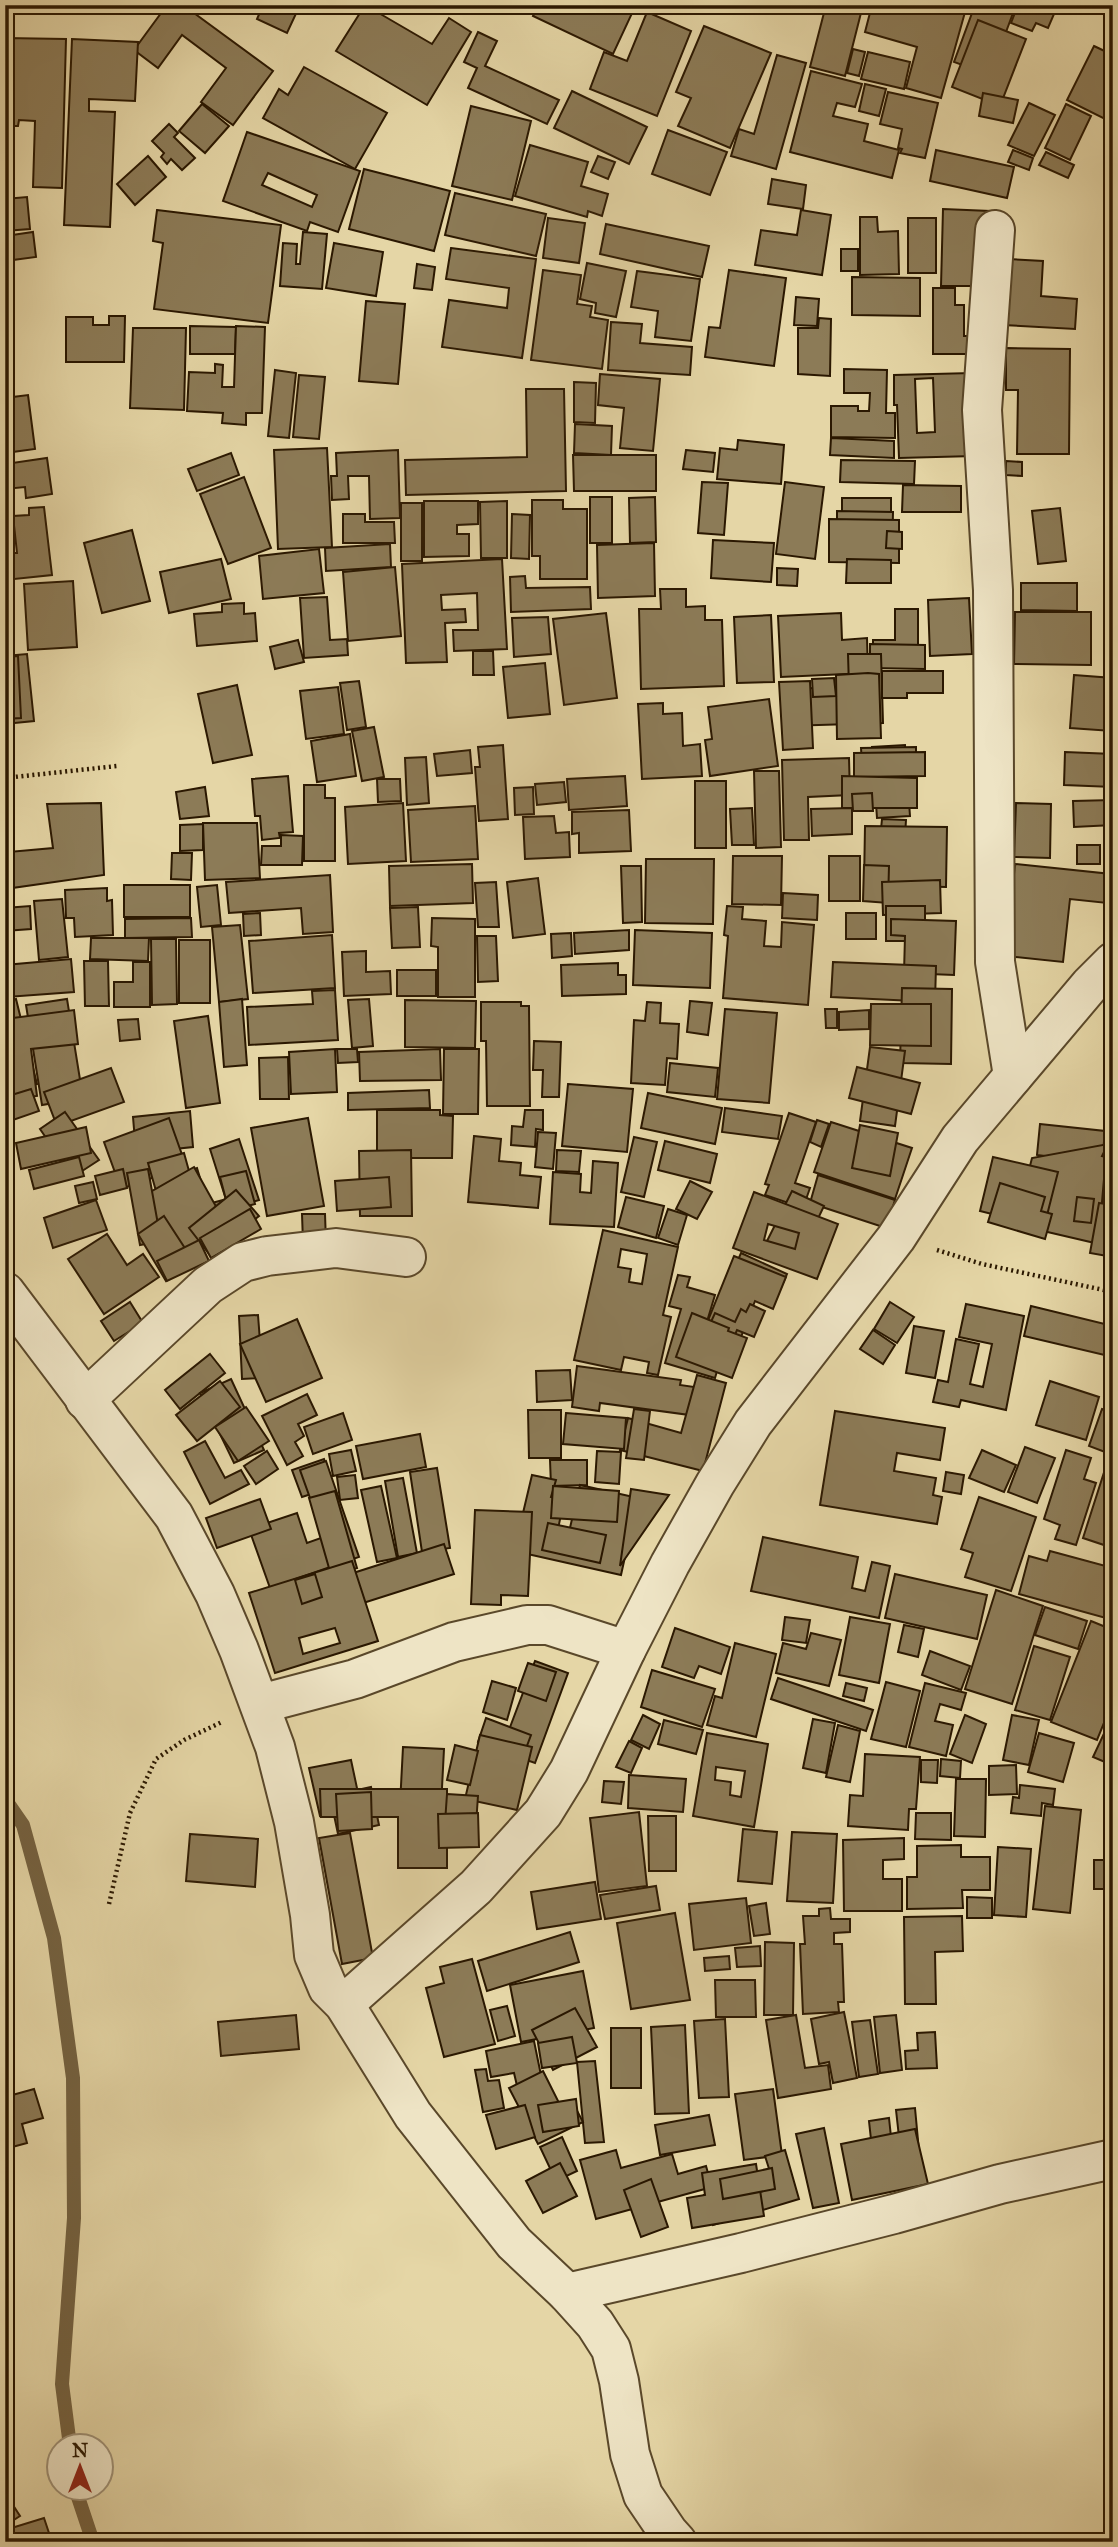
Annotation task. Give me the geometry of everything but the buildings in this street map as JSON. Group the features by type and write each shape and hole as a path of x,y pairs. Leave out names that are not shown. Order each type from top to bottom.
{"street":[{"path":"995,230 982,410 993,590 995,962 1013,1076"},
{"path":"344,2004 476,1887 543,1813 569,1770 626,1650 715,1484 753,1423 896,1237 960,1139 1090,985 1113,962"},
{"path":"85,1400 208,1285 243,1262 267,1256 336,1248 406,1257"},
{"path":"5,1292 174,1516 215,1594 275,1747 293,1822 310,1915 314,1955 328,1988 344,2004 413,2115 514,2243 567,2293 595,2324 611,2349 619,2381 630,2454 643,2494 677,2542"},
{"path":"260,1704 355,1679 454,1642 527,1625 548,1625 626,1650"},
{"path":"567,2293 741,2253 1000,2184 1113,2159"}],"path":[{"path":"5,778 117,765"},
{"path":"896,1237 982,1264 1113,1292"},
{"path":"109,1904 130,1813 156,1759 184,1740 260,1704"}],"waterway":[{"path":"5,1799 23,1825 54,1938 73,2078 74,2218 62,2384 68,2432"},
{"path":"80,2502 93,2542"}]}
